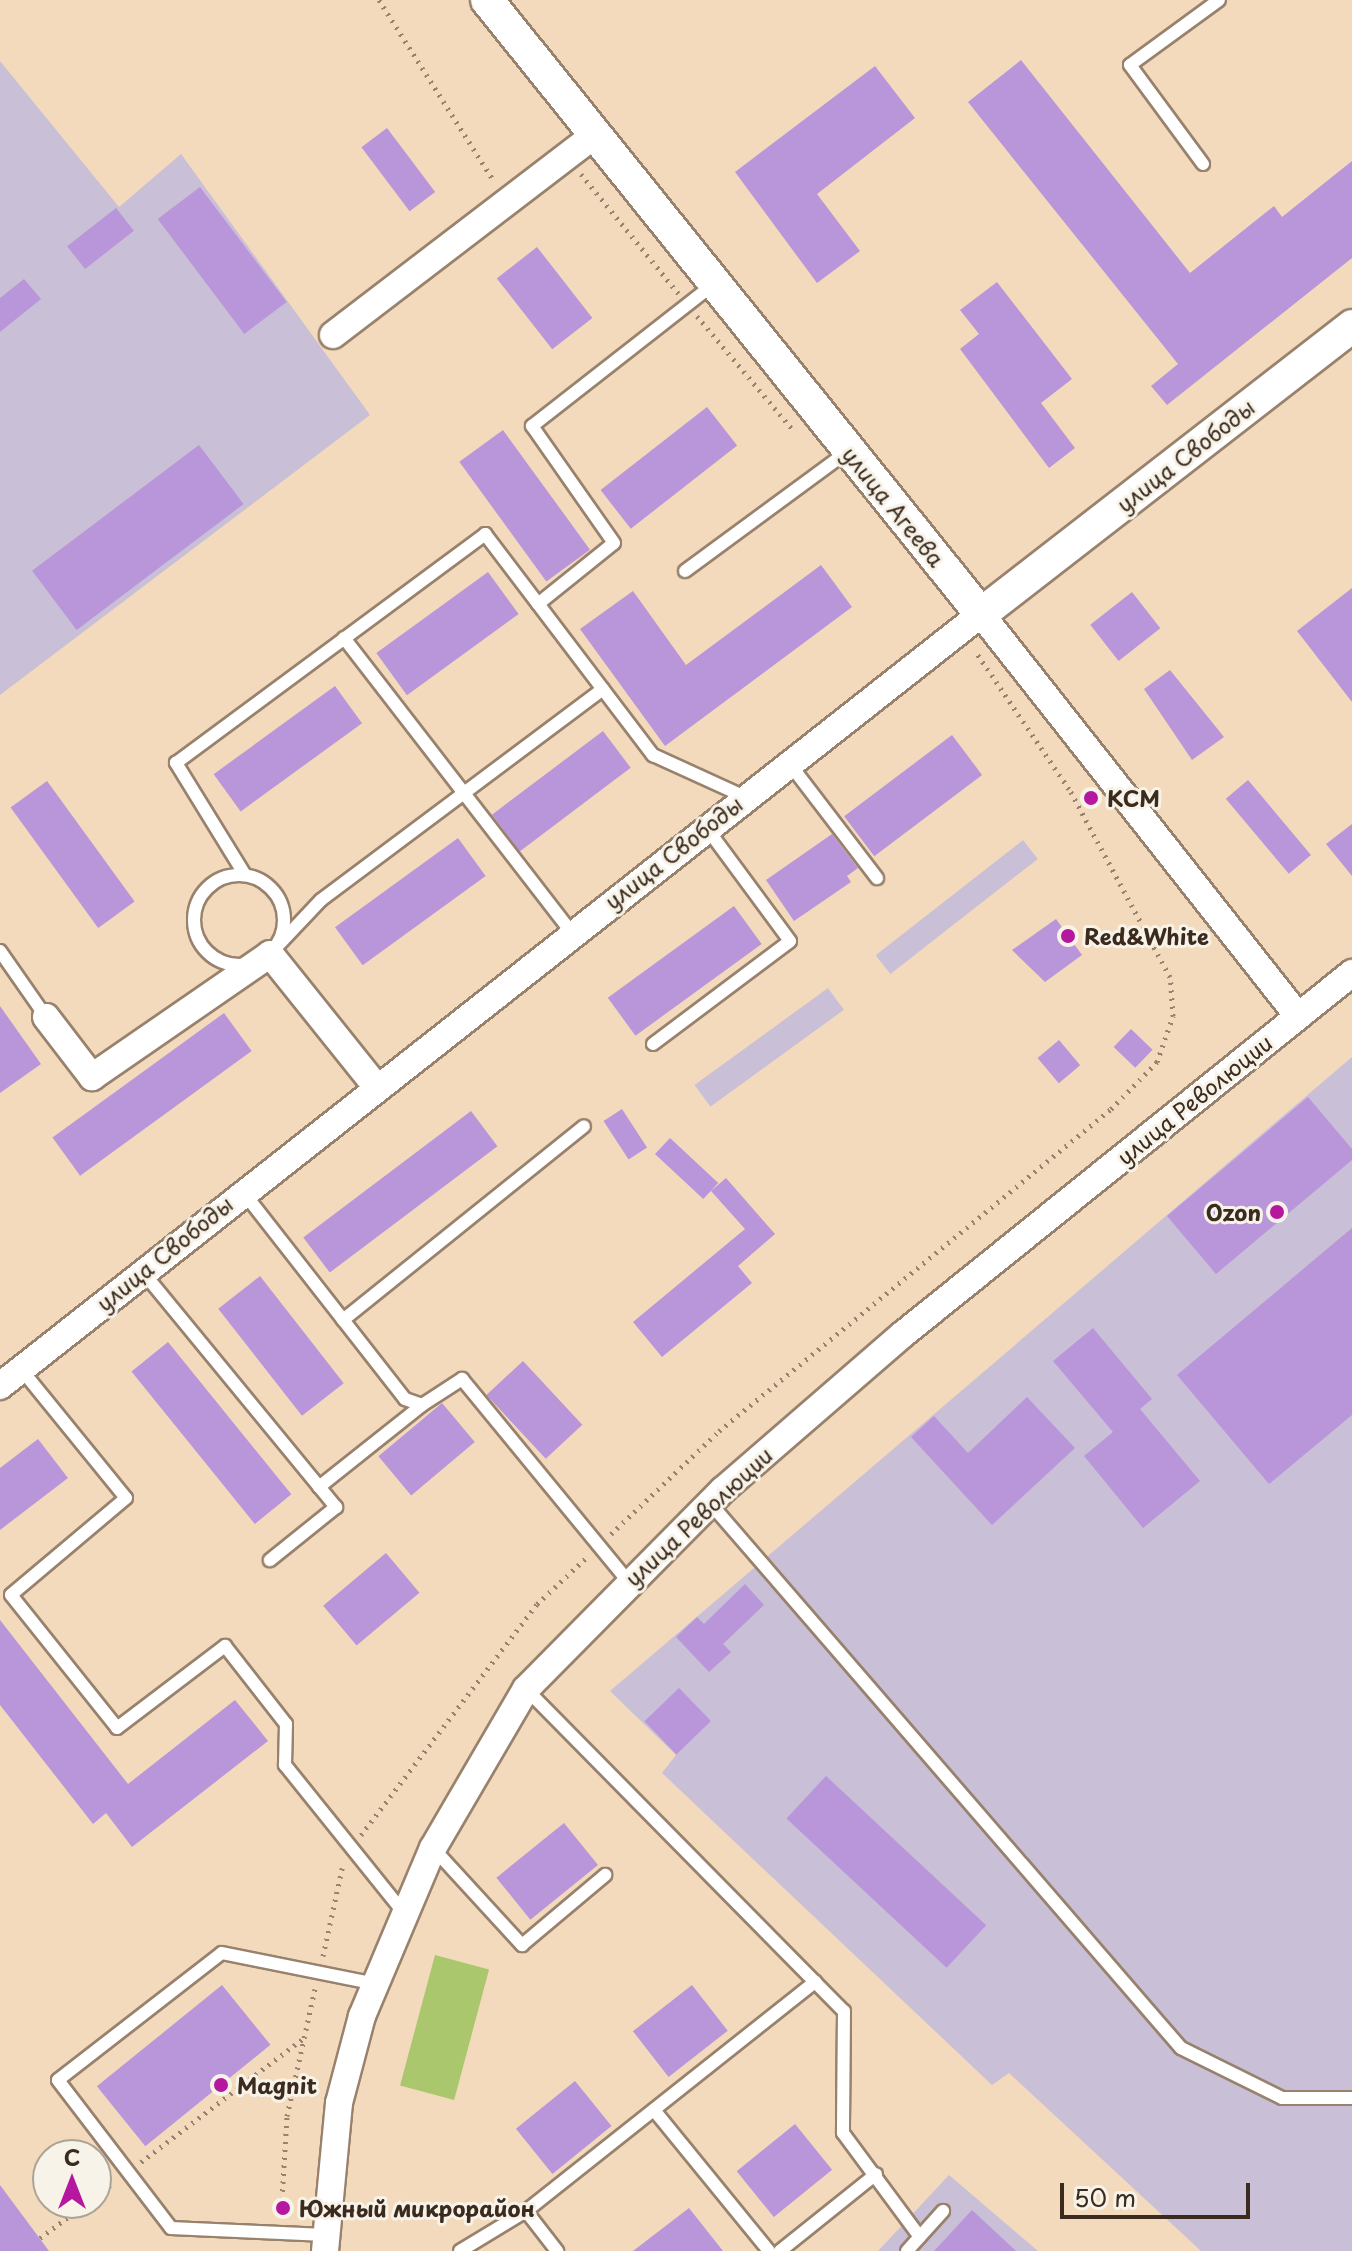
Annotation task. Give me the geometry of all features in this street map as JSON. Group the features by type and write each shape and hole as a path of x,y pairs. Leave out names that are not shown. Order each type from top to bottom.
{"street":[{"name":"улица Агеева","path":"487,0 715,283 837,459 1298,1016"},
{"path":"333,335 510,205 595,135"},
{"name":"улица Свободы","path":"0,1386 375,1085 1352,326"},
{"path":"46,1017 92,1077 270,954 375,1085"},
{"name":"улица Революции","path":"325,2243 339,2103 376,1984 433,1848 526,1689 628,1581 710,1503 902,1335 1352,973"}],"lane":[{"path":"1203,164 1130,65 1219,0"},
{"path":"538,604 614,543 532,426 715,283"},
{"path":"685,571 837,459"},
{"path":"270,954 284,928 280,899 245,875 176,763 485,534 653,755 745,797"},
{"path":"344,638 571,932"},
{"path":"245,875 205,891 196,934 227,964 270,954 321,900 603,689"},
{"path":"789,763 877,878"},
{"path":"653,1044 790,941 706,827"},
{"path":"0,951 46,1017"},
{"path":"343,1320 584,1126"},
{"path":"242,1191 405,1399 422,1405"},
{"path":"142,1271 336,1507 270,1560"},
{"path":"21,1369 126,1498 11,1595 117,1728 225,1646 286,1724 285,1765 351,1851 405,1913"},
{"path":"319,1487 422,1405 462,1379 628,1581"},
{"path":"710,1503 1181,2048 1282,2098 1352,2098"},
{"path":"526,1689 844,2011 843,2133 920,2237"},
{"path":"433,1848 522,1945 605,1875"},
{"path":"325,2243 279,2233 171,2228 58,2080 222,1953 376,1984"},
{"path":"460,2251 526,2211 815,1982"},
{"path":"654,2110 769,2251"},
{"path":"780,2251 876,2174"},
{"path":"526,2211 557,2251"},
{"path":"907,2251 943,2211"}],"path":[{"path":"379,0 510,205"},
{"path":"567,158 688,305 837,459"},
{"path":"279,2233 287,2116 319,1972 351,1851 537,1604 719,1431 1111,1109 1157,1062 1173,1016 1170,977 1069,789 971,622"},
{"path":"112,2184 305,2037"},
{"path":"40,2238 66,2219"}],"shaded area":[{"path":"0,61 119,207 181,154 370,415 0,695"},
{"path":"1023,840 1038,859 890,974 876,955"},
{"path":"828,988 844,1010 710,1107 695,1085"},
{"path":"1352,1057 1352,2251 1201,2251 1009,2073 992,2085 662,1773 676,1755 610,1691"},
{"path":"949,2175 1038,2251 878,2251"}],"green space":[{"path":"435,1955 489,1969 454,2100 400,2085"}],"building":[{"path":"1021,60 1190,273 1274,206 1282,217 1352,161 1352,258 1167,405 1151,386 1178,364 968,102"},
{"path":"875,66 915,118 817,194 860,251 817,283 735,172"},
{"path":"387,128 435,192 410,211 361,147"},
{"path":"200,187 287,302 244,334 158,219"},
{"path":"116,208 134,231 85,269 67,246"},
{"path":"537,247 592,318 552,349 497,278"},
{"path":"24,279 41,299 0,332 0,298"},
{"path":"997,282 1072,379 1041,403 1075,448 1049,468 960,349 979,334 960,310"},
{"path":"707,407 737,446 631,529 601,490"},
{"path":"503,430 590,550 546,581 459,462"},
{"path":"199,445 244,504 77,630 32,571"},
{"path":"821,565 852,607 665,746 580,629 633,591 686,665"},
{"path":"488,572 519,614 407,695 376,653"},
{"path":"1352,588 1352,702 1297,631"},
{"path":"1132,592 1160,628 1119,661 1090,625"},
{"path":"1170,670 1224,737 1192,760 1144,689"},
{"path":"335,686 362,723 241,811 214,774"},
{"path":"603,731 631,768 520,851 492,815"},
{"path":"952,735 982,775 874,856 844,816"},
{"path":"1248,780 1311,855 1289,874 1226,799"},
{"path":"47,781 135,902 98,928 11,807"},
{"path":"1352,824 1352,876 1326,844"},
{"path":"832,834 858,868 847,876 851,882 794,921 766,880"},
{"path":"458,838 486,876 363,965 335,927"},
{"path":"734,906 762,944 635,1036 608,998"},
{"path":"1056,919 1082,955 1045,982 1012,950"},
{"path":"0,1006 41,1064 0,1093"},
{"path":"224,1013 252,1051 80,1176 52,1138"},
{"path":"1131,1029 1153,1050 1135,1068 1114,1047"},
{"path":"1059,1040 1080,1065 1059,1083 1038,1058"},
{"path":"1308,1097 1352,1149 1352,1160 1216,1274 1167,1216"},
{"path":"622,1109 647,1148 629,1160 604,1121"},
{"path":"471,1111 497,1146 330,1273 303,1237"},
{"path":"670,1138 718,1183 703,1199 655,1154"},
{"path":"726,1178 775,1234 738,1266 752,1283 662,1357 633,1322 745,1229 711,1191"},
{"path":"1352,1228 1352,1415 1269,1484 1177,1375"},
{"path":"260,1276 344,1383 302,1416 218,1309"},
{"path":"1093,1328 1152,1399 1140,1409 1200,1481 1143,1528 1084,1456 1113,1432 1053,1361"},
{"path":"168,1342 291,1494 255,1524 131,1372"},
{"path":"523,1361 582,1425 546,1459 486,1395"},
{"path":"1027,1397 1075,1448 992,1525 911,1437 934,1416 968,1453"},
{"path":"442,1403 475,1442 411,1495 378,1456"},
{"path":"38,1439 68,1478 0,1530 0,1468"},
{"path":"386,1553 419,1593 357,1646 323,1606"},
{"path":"745,1584 764,1605 723,1644 731,1652 709,1672 676,1637 697,1617 704,1624"},
{"path":"0,1620 128,1784 235,1700 268,1741 132,1847 106,1813 93,1824 0,1705"},
{"path":"679,1688 711,1721 676,1754 644,1721"},
{"path":"826,1776 986,1925 947,1968 786,1818"},
{"path":"564,1823 598,1865 530,1920 496,1878"},
{"path":"222,1985 270,2045 145,2146 97,2086"},
{"path":"692,1985 728,2031 669,2077 633,2031"},
{"path":"575,2081 612,2126 552,2174 516,2129"},
{"path":"795,2124 832,2170 774,2217 737,2171"},
{"path":"0,2185 49,2251 0,2251"},
{"path":"689,2208 723,2251 633,2251"},
{"path":"972,2210 1016,2251 934,2251"}],"place":[{"name":"КСМ","path":"1091,798"},
{"name":"Red&White","path":"1068,936"},
{"name":"Ozon","path":"1277,1212"},
{"name":"Magnit","path":"221,2085"},
{"name":"Южный микрорайон","path":"283,2208"}]}
